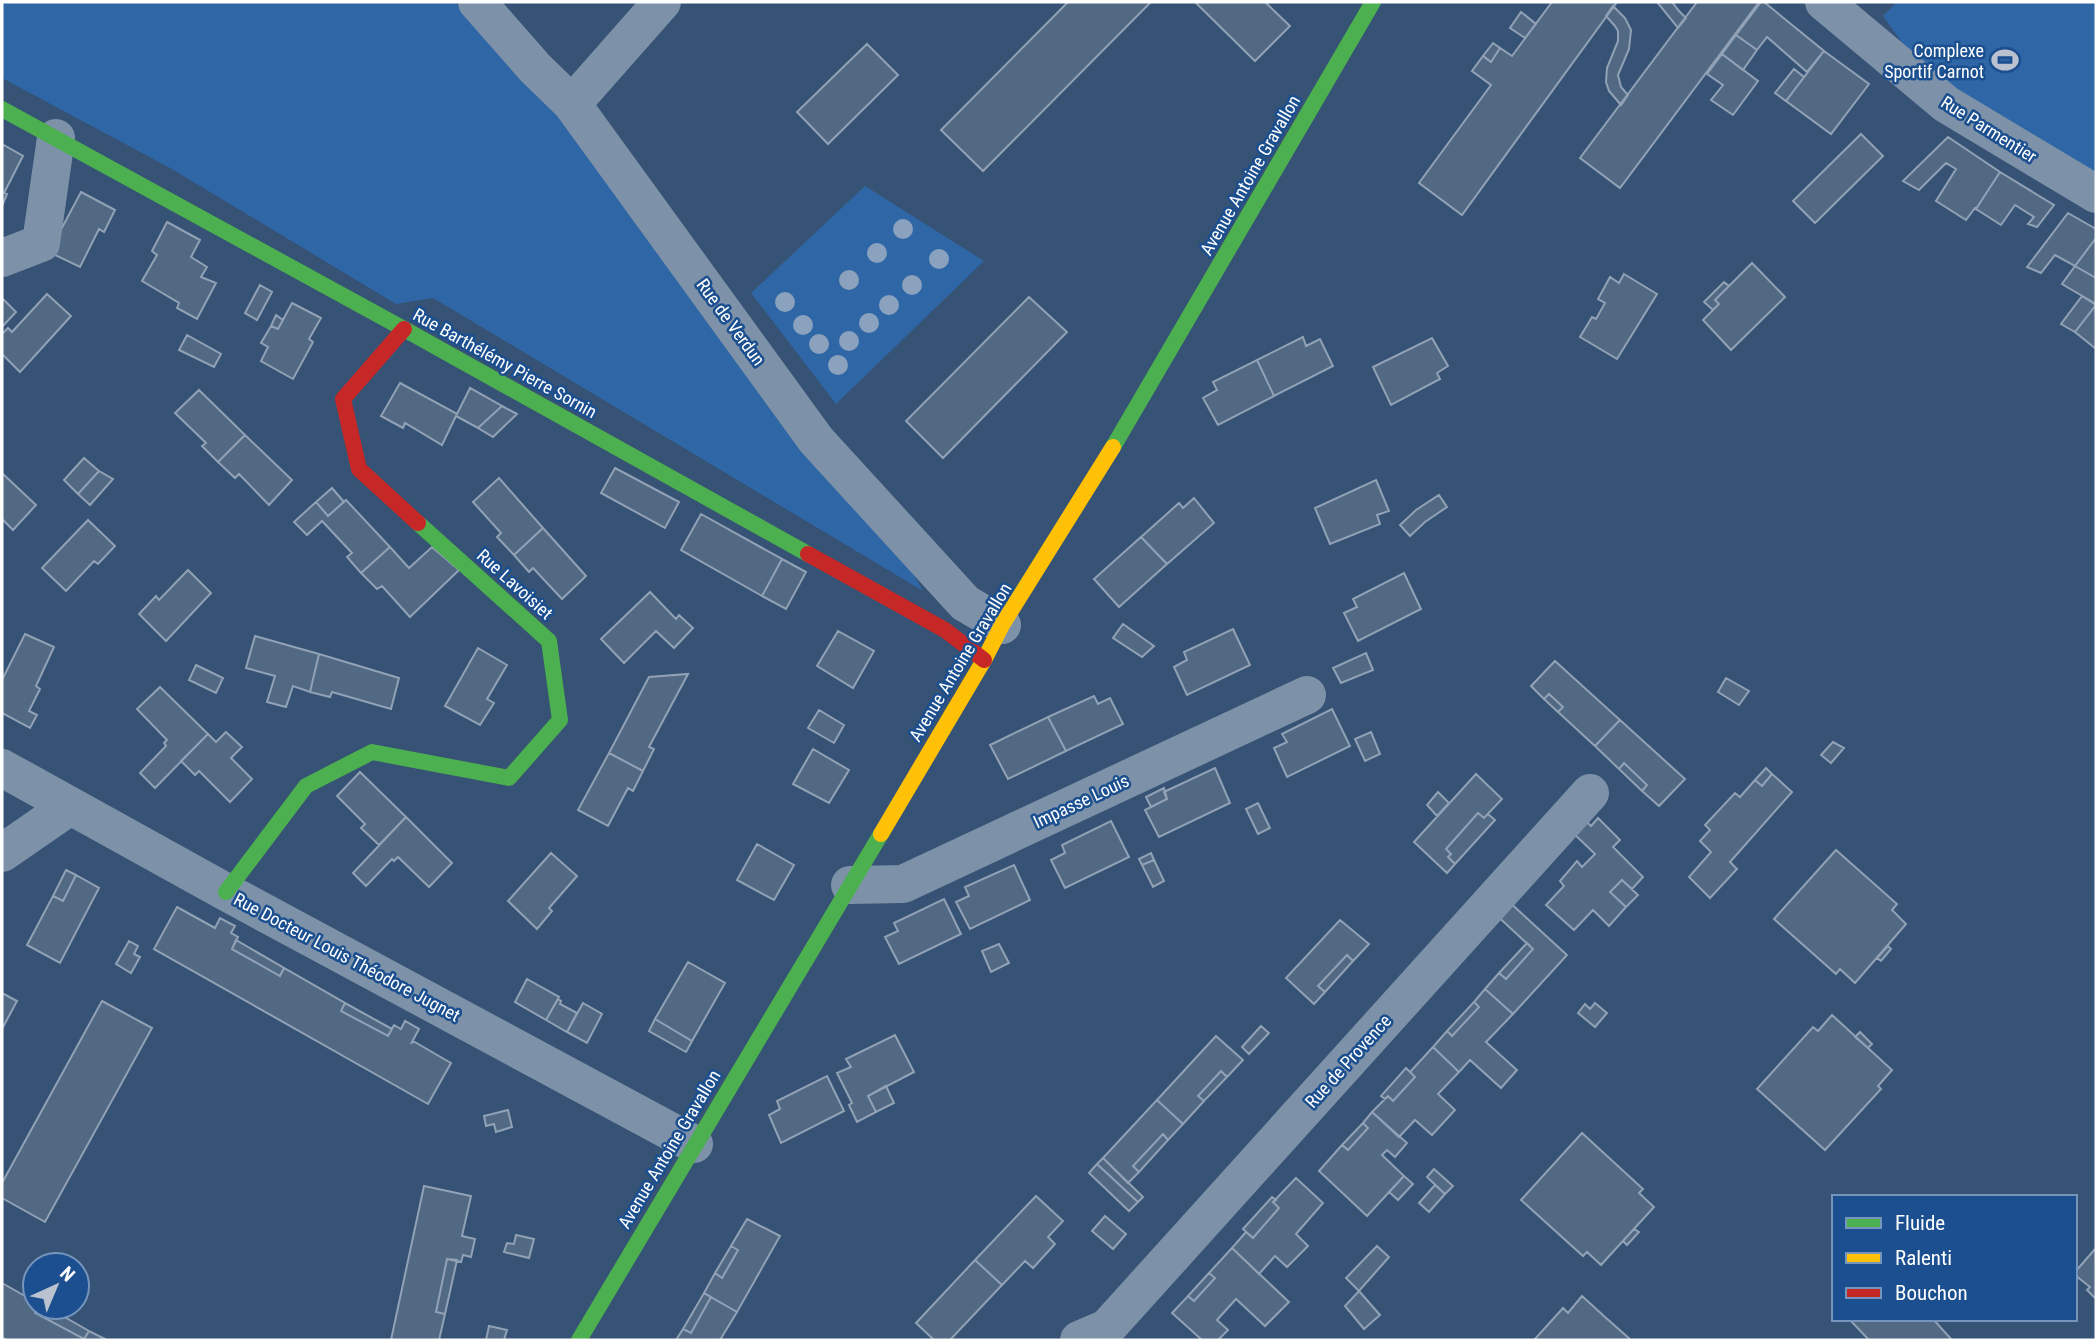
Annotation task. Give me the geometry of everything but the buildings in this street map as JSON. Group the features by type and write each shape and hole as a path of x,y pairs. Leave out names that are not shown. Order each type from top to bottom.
{"street":[{"name":"Rue de Verdun","path":"477,2 572,104 816,440 965,603 1002,625"},
{"path":"572,104 662,2"},
{"name":"Avenue Antoine Gravallon","path":"579,1340 984,660 1002,625 1113,448 1373,2"},
{"name":"Rue Parmentier","path":"1824,2 1946,104 2096,194"},
{"name":"Rue Barthélémy Pierre Sornin","path":"2,109 945,630 984,660"},
{"path":"2,257 41,243 56,138"},
{"name":"Rue Lavoisiet","path":"226,892 306,786 317,780 372,752 509,778 560,720 549,641 359,469 343,399 404,329"},
{"name":"Impasse Louis","path":"850,885 903,884 1307,695"},
{"name":"Rue Docteur Louis Théodore Jugnet","path":"2,768 694,1144"},
{"name":"Rue de Provence","path":"1100,1336 1590,793"},
{"path":"2,853 70,806"}],"shaded area":[{"path":"2,2 455,2 580,138 898,548 923,591 433,298 396,304 170,168 2,78"},
{"name":"Complexe Sportif Carnot","path":"1897,2 2096,2 2096,194 1946,104 1883,16"},
{"path":"865,186 984,261 836,404 751,293"}],"traffic: fast":[{"path":"1113,447 1373,2"},
{"path":"2,109 808,554"},
{"path":"226,892 306,786 372,752 509,778 560,720 549,641 418,523"},
{"path":"579,1340 881,834"}],"traffic: slow":[{"path":"881,834 1002,625 1113,447"}],"traffic: jam":[{"path":"404,329 343,399 359,469 418,523"},
{"path":"808,554 945,630 984,660"}],"place":[{"name":"Complexe Sportif Carnot","path":"2005,60"}]}
